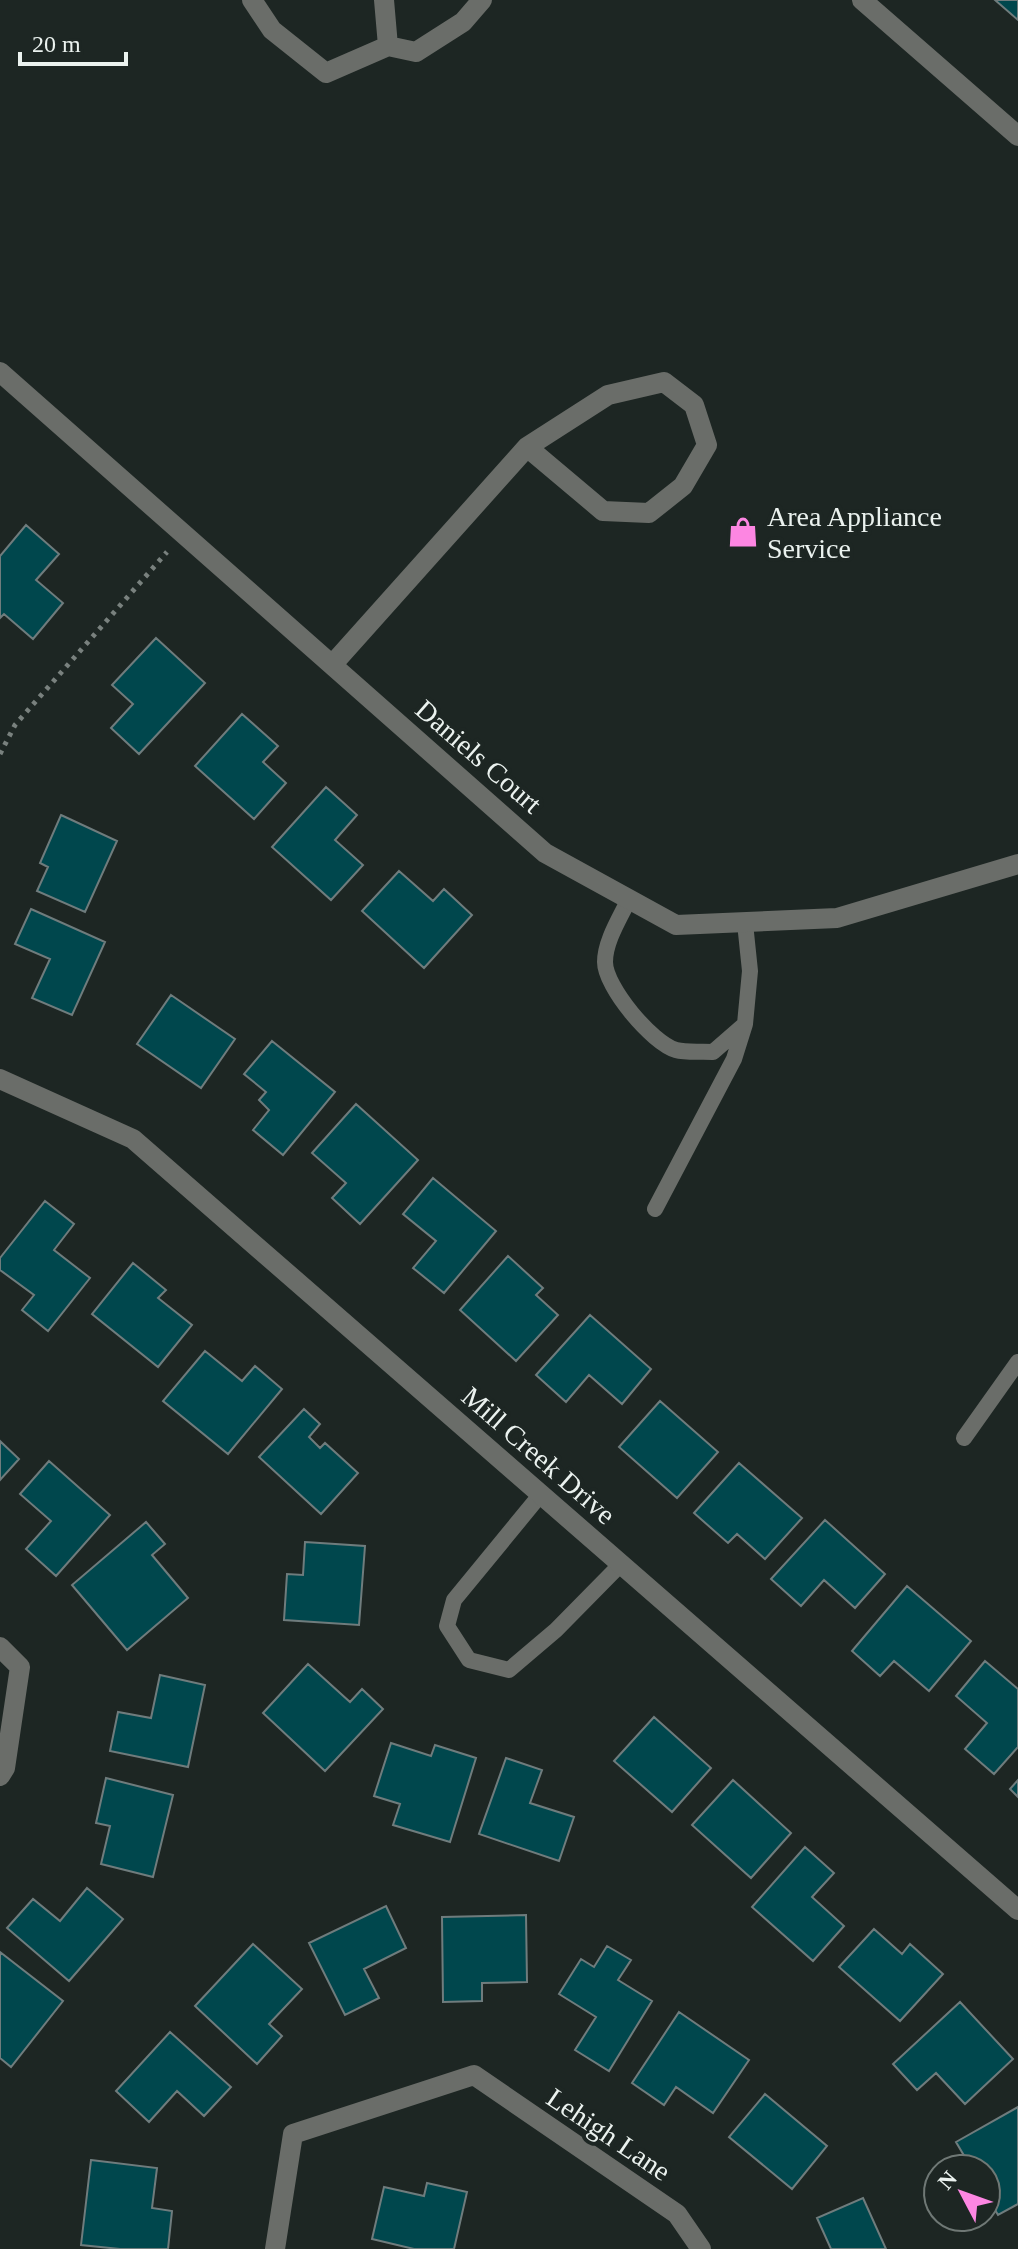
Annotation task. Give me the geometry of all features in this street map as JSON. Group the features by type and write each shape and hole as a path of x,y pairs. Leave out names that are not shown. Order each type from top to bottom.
{"street":[{"path":"252,0 272,30 326,73 388,46 416,52 463,22 482,0"},
{"path":"384,0 388,46"},
{"path":"862,0 1018,136"},
{"name":"Daniels Court","path":"0,372 545,853 676,925 837,918 1018,864"},
{"path":"332,665 527,447 608,395 664,382 694,405 707,445 683,486 649,513 603,511 527,447"},
{"name":"Mill Creek Drive","path":"0,1079 133,1139 1018,1910"},
{"path":"0,1647 20,1667 5,1768 0,1776"},
{"name":"Lehigh Lane","path":"275,2249 293,2134 474,2075 677,2214 701,2249"}],"lane":[{"path":"629,899 608,944 606,974 612,988 638,1019 675,1050 713,1052 745,1024"},
{"path":"655,1209 734,1059 745,1024 750,971 745,923"},
{"path":"964,1438 1018,1362"},
{"path":"541,1494 454,1600 447,1626 469,1660 509,1670 556,1630 621,1564"}],"path":[{"path":"0,754 15,725 184,534"}],"building":[{"path":"995,0 1018,0 1018,20"},
{"path":"26,525 59,554 36,580 63,603 33,639 4,614 0,618 0,556"},
{"path":"156,638 205,683 139,754 111,728 133,704 112,685"},
{"path":"242,714 278,746 263,762 286,783 254,819 195,766"},
{"path":"326,787 357,815 335,840 363,865 331,900 272,847"},
{"path":"61,815 117,841 85,912 37,891 48,867 40,863"},
{"path":"399,871 433,901 444,889 472,915 424,968 362,911"},
{"path":"31,909 105,942 72,1015 32,998 50,959 15,944"},
{"path":"171,995 235,1039 201,1088 137,1044"},
{"path":"272,1041 335,1092 283,1155 253,1130 269,1110 259,1100 266,1092 244,1074"},
{"path":"356,1104 418,1160 360,1224 332,1198 346,1183 312,1153"},
{"path":"433,1178 496,1231 444,1293 413,1268 436,1241 403,1214"},
{"path":"45,1201 74,1224 54,1250 90,1278 48,1331 22,1310 34,1295 0,1270 0,1258"},
{"path":"508,1256 543,1288 536,1295 558,1315 516,1361 460,1310"},
{"path":"133,1263 166,1290 158,1298 192,1325 158,1367 92,1314"},
{"path":"590,1315 651,1369 622,1404 589,1375 566,1402 536,1375"},
{"path":"205,1351 242,1381 255,1366 282,1389 228,1454 163,1401"},
{"path":"660,1401 718,1452 677,1498 619,1447"},
{"path":"304,1409 320,1424 309,1437 320,1448 325,1443 358,1473 321,1514 259,1457"},
{"path":"0,1441 19,1459 0,1480"},
{"path":"49,1461 110,1515 56,1576 26,1549 51,1521 20,1494"},
{"path":"739,1463 802,1518 765,1559 737,1534 728,1543 694,1513"},
{"path":"825,1520 885,1574 855,1608 824,1580 801,1606 771,1579"},
{"path":"146,1522 165,1544 152,1555 188,1598 127,1650 72,1585"},
{"path":"305,1542 365,1546 359,1625 284,1620 287,1574 303,1575"},
{"path":"907,1586 971,1641 929,1691 894,1661 880,1676 852,1651"},
{"path":"985,1661 1018,1689 1018,1747 994,1774 965,1749 987,1723 956,1696"},
{"path":"308,1664 350,1702 362,1689 383,1709 325,1771 263,1713"},
{"path":"160,1675 205,1685 188,1767 110,1751 118,1712 151,1718"},
{"path":"654,1717 711,1768 672,1812 614,1761"},
{"path":"391,1743 431,1756 435,1745 476,1758 450,1842 393,1825 400,1804 374,1796"},
{"path":"506,1758 542,1770 530,1803 574,1817 559,1861 479,1834"},
{"path":"106,1778 173,1795 153,1877 101,1864 110,1826 96,1823"},
{"path":"733,1780 791,1833 751,1878 692,1825"},
{"path":"1018,1780 1018,1797 1010,1789"},
{"path":"805,1847 834,1873 812,1897 844,1926 813,1961 752,1907"},
{"path":"87,1888 123,1919 69,1981 7,1928 33,1899 60,1921"},
{"path":"386,1906 406,1948 364,1969 379,1998 345,2015 309,1943"},
{"path":"526,1915 527,1982 482,1983 482,2001 443,2002 442,1917"},
{"path":"874,1929 902,1954 910,1944 943,1974 900,2021 839,1967"},
{"path":"253,1944 302,1989 269,2024 282,2036 257,2064 195,2006"},
{"path":"607,1946 631,1960 618,1980 652,2001 609,2071 575,2050 596,2017 559,1994 581,1959 594,1967"},
{"path":"0,1952 63,2001 11,2067 0,2058"},
{"path":"960,2002 1013,2059 965,2104 936,2073 917,2090 893,2064"},
{"path":"679,2012 749,2060 713,2113 676,2087 664,2105 632,2083"},
{"path":"170,2032 231,2087 204,2116 177,2091 149,2122 116,2091"},
{"path":"765,2094 827,2146 792,2189 729,2137"},
{"path":"1018,2107 1018,2204 1002,2213 1002,2153 963,2153 956,2142"},
{"path":"91,2160 157,2168 152,2208 172,2211 168,2249 81,2245"},
{"path":"427,2183 467,2192 454,2249 414,2249 372,2239 384,2187 424,2196"},
{"path":"863,2198 886,2249 831,2249 817,2218"}],"place":[{"name":"Area Appliance Service","path":"743,532"}]}
